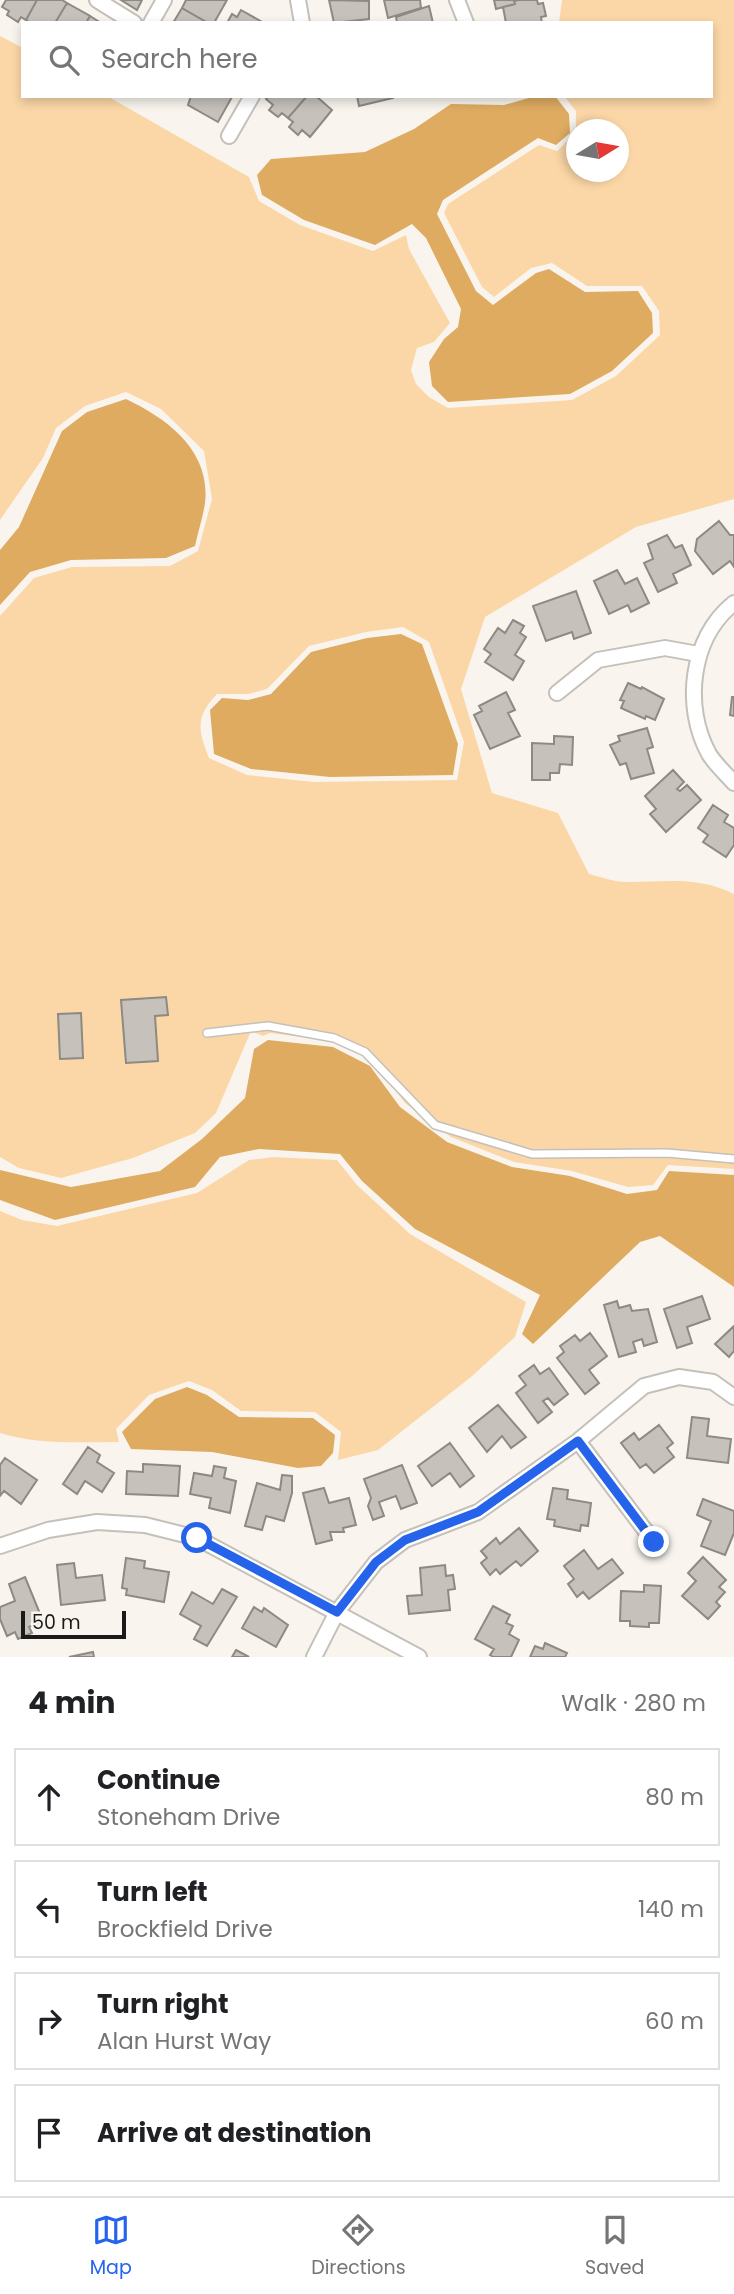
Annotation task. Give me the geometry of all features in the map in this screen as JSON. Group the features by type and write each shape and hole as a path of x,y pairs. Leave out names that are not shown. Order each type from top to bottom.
{"street":[{"path":"97,0 131,21"},
{"path":"152,21 164,0"},
{"path":"298,0 302,21"},
{"path":"457,0 465,21"},
{"path":"229,136 251,98"},
{"path":"734,603 725,610 698,654 696,720 710,755 734,783"},
{"path":"557,693 597,660 665,648 698,654"},
{"path":"314,1657 337,1612 376,1562 405,1540 478,1512 578,1441 644,1386 679,1377 713,1382 734,1397"},
{"path":"578,1441 654,1542"},
{"path":"0,1546 48,1530 97,1522 145,1525 197,1538 419,1657"}],"lane":[{"path":"207,1033 268,1026 334,1038 365,1052 435,1125 520,1151 595,1156 667,1153 734,1159"}],"shaded area":[{"path":"562,0 734,0 734,499 636,527 485,617 461,689 492,793 558,813 589,874 622,882 695,882 734,894 734,1169 668,1165 653,1185 628,1187 572,1171 514,1162 451,1137 405,1103 373,1060 334,1041 270,1033 263,1036 251,1031 216,1113 195,1133 133,1158 61,1178 19,1168 0,1157 0,616 34,578 72,567 170,566 198,551 212,499 204,451 161,409 126,392 85,406 56,428 43,458 0,520 0,36 21,47 21,98 111,98 249,177 259,201 300,225 373,251 406,235 409,249 450,323 434,342 417,348 411,370 416,384 429,397 448,408 572,400 616,376 660,335 659,311 642,286 587,286 552,263 531,268 494,297 482,287 444,213 448,204 539,145 557,151 566,142 566,182 629,182 629,119 576,119 576,111 566,98 713,98 713,21 559,21","holes":["403,627 429,642 464,742 457,780 314,782 247,775 209,758 201,732 202,717 217,694 248,694 267,689 309,646 366,632"]},
{"path":"529,98 557,98 569,114 569,119 566,119 566,136 556,145 538,138 443,200 437,214 476,291 493,305 536,273 549,269 585,292 638,291 652,313 653,333 612,371 570,394 448,402 432,386 429,362 444,339 458,327 461,309 426,238 412,224 375,245 304,220 262,195 257,175 271,159 365,152 414,129 451,104 504,105"},
{"path":"126,399 171,427 194,453 205,484 205,503 195,546 166,558 71,560 30,572 0,605 0,550 19,527 62,431 87,412"},
{"path":"401,634 422,644 458,744 453,775 330,777 251,769 214,754 210,710 222,698 248,700 271,694 311,652 367,638"},
{"path":"268,1040 333,1047 370,1066 400,1107 447,1142 512,1167 570,1176 627,1194 657,1190 669,1171 734,1175 734,1287 660,1236 640,1242 533,1344 522,1334 540,1295 415,1229 362,1181 340,1154 259,1149 220,1157 195,1187 55,1220 0,1200 0,1170 71,1187 160,1171 202,1139 245,1098 254,1049"},
{"path":"273,1157 337,1160 357,1185 410,1234 526,1302 515,1337 471,1377 378,1450 338,1460 341,1432 315,1412 241,1411 212,1390 189,1381 149,1395 116,1429 119,1442 44,1441 0,1433 0,1211 22,1220 57,1226 197,1193 249,1160"},
{"path":"187,1387 207,1395 239,1417 313,1418 335,1435 333,1453 321,1466 298,1468 212,1452 131,1449 122,1432 155,1399"}],"building":[{"path":"6,0 37,0 26,20 21,17 18,22 7,15 9,11 2,7"},
{"path":"37,0 62,0 67,3 56,21 26,20"},
{"path":"121,0 142,0 137,10"},
{"path":"186,0 227,0 215,21 205,21 182,8"},
{"path":"329,0 369,1 369,19 334,21"},
{"path":"384,0 420,0 421,8 388,18"},
{"path":"494,0 519,0 514,1 515,4 496,9"},
{"path":"519,0 537,0 538,4 543,3 546,16 541,17 542,21 506,21 503,7"},
{"path":"67,3 90,16 87,21 56,21"},
{"path":"429,6 433,21 397,21 396,17"},
{"path":"182,8 205,21 174,21"},
{"path":"241,10 260,21 228,21 232,14 237,17"},
{"path":"190,98 231,98 218,122 188,105"},
{"path":"305,98 288,118 282,113 278,117 269,110 273,105 266,99"},
{"path":"305,98 318,98 332,110 310,137 302,130 298,135 289,127 293,122 288,118"},
{"path":"357,98 393,98 359,106"},
{"path":"719,521 730,535 734,535 734,567 730,561 713,574 695,551 697,539"},
{"path":"667,535 675,548 682,545 691,565 673,574 677,583 658,592 644,563 653,559 648,544"},
{"path":"617,570 625,584 637,578 649,603 631,612 628,605 609,614 594,581"},
{"path":"576,591 591,633 574,639 572,632 546,641 533,606"},
{"path":"513,620 524,626 520,633 526,637 515,655 524,661 513,680 485,662 491,654 484,649 498,628 505,633"},
{"path":"628,683 664,699 655,720 646,716 645,719 621,708 624,701 620,700"},
{"path":"506,692 515,710 508,713 520,736 490,749 474,715 482,711 479,706"},
{"path":"734,697 734,716 730,715"},
{"path":"647,728 653,747 647,749 654,773 631,779 626,763 620,765 610,745 620,741 618,736"},
{"path":"554,736 573,737 572,765 560,764 559,773 550,773 550,780 532,780 532,743 554,744"},
{"path":"673,770 684,782 677,789 680,791 687,785 701,800 666,832 650,814 656,809 645,796"},
{"path":"713,805 728,815 724,822 734,828 734,845 726,857 703,842 708,835 698,828"},
{"path":"166,997 168,1015 155,1016 158,1061 126,1063 121,1000"},
{"path":"81,1013 83,1058 60,1059 58,1014"},
{"path":"702,1296 710,1319 687,1327 692,1343 677,1348 664,1309"},
{"path":"617,1301 619,1308 630,1305 632,1311 648,1309 657,1342 644,1346 642,1339 633,1342 636,1352 619,1357 604,1305"},
{"path":"734,1326 734,1351 729,1357 715,1344"},
{"path":"590,1333 607,1356 589,1370 599,1383 585,1394 557,1358 564,1352 560,1346 575,1335 580,1341"},
{"path":"534,1365 540,1374 549,1368 568,1394 554,1405 548,1398 543,1401 552,1412 538,1423 516,1393 526,1385 519,1376"},
{"path":"498,1405 526,1437 511,1448 502,1436 487,1452 469,1428"},
{"path":"692,1417 709,1419 707,1436 731,1439 728,1463 687,1458"},
{"path":"659,1425 673,1443 667,1448 674,1457 654,1473 646,1464 640,1468 621,1443 634,1433 639,1440"},
{"path":"450,1443 474,1476 460,1487 450,1473 432,1486 418,1466"},
{"path":"88,1447 100,1455 97,1462 114,1473 102,1492 85,1481 77,1494 63,1484"},
{"path":"5,1458 37,1480 21,1504 4,1491 0,1496 0,1465"},
{"path":"143,1464 180,1466 178,1496 126,1494 127,1471 143,1472"},
{"path":"402,1465 417,1503 401,1509 396,1496 379,1502 384,1516 373,1520 368,1506 371,1498 364,1479"},
{"path":"214,1466 226,1468 224,1478 236,1481 230,1513 209,1508 211,1498 190,1494 194,1473 212,1476"},
{"path":"282,1475 292,1476 292,1493 284,1521 266,1516 262,1530 245,1526 257,1483 280,1490"},
{"path":"324,1488 329,1503 349,1498 356,1525 343,1528 344,1532 330,1532 332,1540 316,1544 303,1493"},
{"path":"553,1488 568,1490 567,1499 591,1503 588,1526 581,1525 580,1531 554,1526 555,1520 547,1519"},
{"path":"703,1499 734,1511 734,1533 725,1555 701,1546 711,1521 697,1515"},
{"path":"519,1528 538,1551 521,1566 516,1561 500,1574 496,1569 490,1575 481,1563 487,1558 481,1551 496,1538 500,1544"},
{"path":"584,1550 598,1569 612,1559 623,1573 589,1599 583,1592 577,1597 568,1584 574,1579 564,1566"},
{"path":"703,1557 726,1580 719,1587 725,1592 716,1602 720,1606 708,1619 682,1596 696,1581 688,1573"},
{"path":"126,1558 145,1561 144,1568 169,1572 164,1602 126,1595 127,1589 122,1588"},
{"path":"74,1563 76,1578 102,1575 105,1600 61,1605 57,1565"},
{"path":"445,1565 446,1576 453,1575 455,1589 448,1590 450,1610 409,1614 407,1596 422,1595 420,1568"},
{"path":"25,1577 43,1621 29,1627 32,1633 18,1639 15,1632 7,1636 0,1619 0,1607 15,1601 9,1584"},
{"path":"644,1585 661,1586 659,1623 649,1623 649,1627 630,1626 630,1621 620,1621 621,1591 644,1592"},
{"path":"222,1589 237,1597 207,1646 194,1639 201,1626 180,1614 192,1592 213,1604"},
{"path":"493,1606 510,1615 506,1623 513,1626 509,1634 519,1640 511,1657 493,1657 490,1655 494,1649 475,1639"},
{"path":"254,1607 262,1612 264,1608 288,1625 276,1647 242,1628"},
{"path":"545,1643 567,1653 565,1657 530,1657 535,1646 543,1649"},
{"path":"236,1650 249,1657 232,1657"},
{"path":"93,1652 94,1657 69,1657"}],"route":[{"path":"197,1538 337,1612 376,1562 405,1540 478,1512 578,1441 654,1542"}]}
